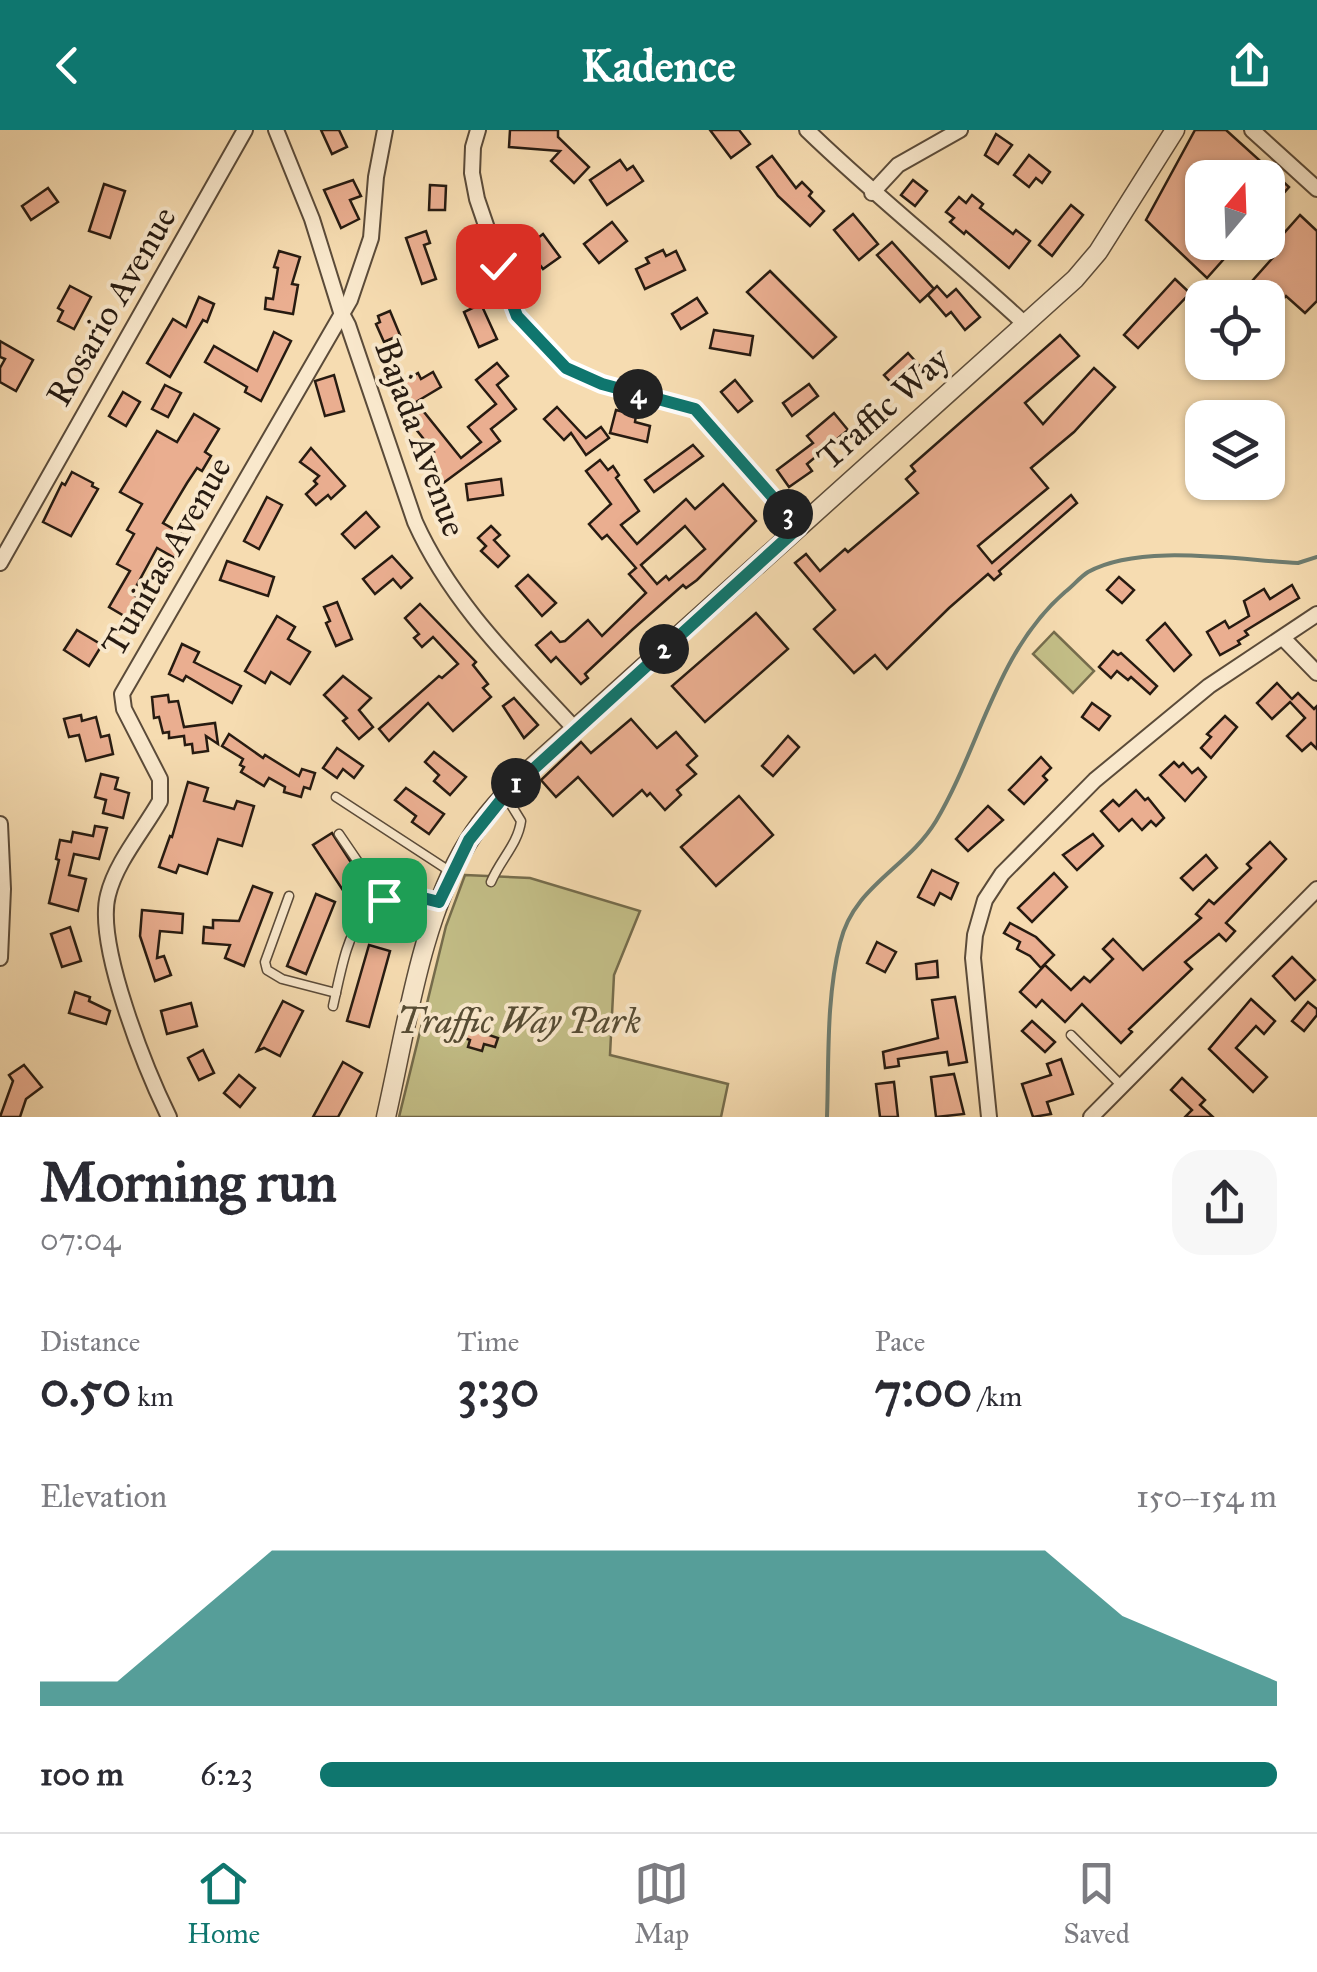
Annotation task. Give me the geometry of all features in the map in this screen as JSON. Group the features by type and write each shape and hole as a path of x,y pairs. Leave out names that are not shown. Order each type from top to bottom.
{"street":[{"name":"Rosario Avenue","path":"0,563 245,130"},
{"name":"Bajada Avenue","path":"276,130 312,219 340,312 348,325 427,550 469,612 575,729"},
{"path":"340,312 350,300 368,253 381,140 386,130"},
{"path":"478,130 472,173 477,200 517,316 566,368 602,384 695,409 799,527"},
{"path":"807,130 872,193 1026,325"},
{"path":"872,193 898,165 960,130"},
{"name":"Traffic Way","path":"386,1117 439,902 469,840 505,795 575,729 1075,279 1098,252 1174,130"},
{"path":"1252,130 1317,189"},
{"name":"Tunitas Avenue","path":"168,1117 126,1005 106,928 108,892 162,792 160,779 124,709 122,694 340,312"},
{"path":"988,1117 975,935 985,900 1002,874 1107,769 1209,686 1317,614"},
{"path":"1284,639 1317,673"},
{"path":"0,824 0,958"},
{"path":"1091,1117 1317,889"}],"lane":[{"path":"491,882 501,860 519,837 521,821 505,795"},
{"path":"336,798 452,872"},
{"path":"339,834 384,900"},
{"path":"289,896 264,962 267,970 282,979 336,993"},
{"path":"333,1006 355,925 384,900 415,896 439,902"},
{"path":"1071,1035 1122,1086"}],"green space":[{"path":"1054,632 1094,671 1073,693 1033,654"},
{"name":"Traffic Way Park","path":"465,875 530,878 640,911 614,975 610,1055 728,1084 721,1117 399,1117 446,926"}],"building":[{"path":"321,130 339,130 347,147 332,154"},
{"path":"510,130 558,130 558,137 589,167 574,183 551,161 560,151 509,147"},
{"path":"710,130 739,130 750,144 731,158"},
{"path":"1195,130 1226,130 1259,160 1185,160 1185,257 1146,220"},
{"path":"996,134 1012,145 998,164 985,155"},
{"path":"1029,155 1050,172 1042,183 1036,178 1029,187 1014,175"},
{"path":"772,156 796,188 802,182 824,211 810,226 778,196 757,167"},
{"path":"620,160 627,170 633,166 643,181 607,205 590,180"},
{"path":"353,180 361,196 350,200 359,219 341,228 324,190"},
{"path":"913,180 927,191 915,206 901,195"},
{"path":"104,184 125,191 110,238 89,231"},
{"path":"430,185 446,186 445,210 429,210"},
{"path":"48,188 58,202 31,220 22,206"},
{"path":"972,195 983,204 980,208 1013,234 1016,230 1030,241 1009,268 950,222 954,218 946,212 959,197 966,203"},
{"path":"1071,205 1083,215 1052,256 1039,245"},
{"path":"853,214 878,244 859,260 834,230"},
{"path":"1300,215 1317,231 1317,301 1305,313 1285,297 1285,280 1253,280 1271,260 1285,260 1285,232"},
{"path":"612,222 627,241 599,263 584,244"},
{"path":"426,231 430,243 424,245 436,279 422,284 406,238"},
{"path":"543,234 560,257 543,269 526,247"},
{"path":"892,242 934,289 920,302 877,255"},
{"path":"663,250 666,256 676,251 685,270 645,289 636,269 649,263 646,258"},
{"path":"279,251 300,257 292,284 298,285 293,314 265,309 266,298 273,299"},
{"path":"1188,260 1223,260 1207,278"},
{"path":"770,271 836,337 813,358 747,292"},
{"path":"1175,279 1185,288 1185,298 1138,348 1124,335"},
{"path":"70,286 91,297 74,329 58,321 63,311 58,308"},
{"path":"937,286 947,297 956,289 980,317 965,330 951,312 946,316 928,295"},
{"path":"199,297 214,304 207,322 203,320 170,377 147,363 173,319 186,327"},
{"path":"697,298 707,313 681,329 672,314"},
{"path":"481,304 497,339 479,347 464,312"},
{"path":"390,311 400,335 384,342 376,324 380,322 378,316"},
{"path":"714,330 753,336 750,355 710,348"},
{"path":"274,332 291,341 261,401 245,392 247,387 205,362 214,346 257,371"},
{"path":"1060,335 1079,356 1025,403 1043,424 1094,368 1115,387 1074,432 1031,468 1048,488 978,546 992,563 1071,495 1077,503 999,571 1001,574 994,580 988,574 949,608 887,669 875,655 854,673 814,629 835,610 795,563 806,554 820,571 918,493 906,479 915,471 911,466"},
{"path":"0,341 33,360 16,391 0,382 5,359 0,357"},
{"path":"908,353 925,372 901,393 884,375"},
{"path":"497,363 508,376 497,385 516,409 491,429 500,441 442,484 431,470 436,465 428,456 434,452 411,423 417,419 397,386 418,373 421,379 433,372 441,387 416,402 461,458 481,442 468,427 496,404 476,380"},
{"path":"334,375 344,411 325,416 315,381"},
{"path":"735,380 752,401 738,412 721,392"},
{"path":"809,384 818,396 792,416 783,403"},
{"path":"165,385 181,393 168,417 152,409"},
{"path":"123,392 140,402 126,426 109,416"},
{"path":"557,407 586,438 601,427 609,438 586,455 571,433 564,440 544,419"},
{"path":"616,410 636,415 635,422 650,426 647,442 610,433"},
{"path":"834,413 848,430 807,464 812,471 789,487 777,470 813,443 807,436"},
{"path":"194,414 219,429 205,452 211,456 202,471 197,468 163,523 182,534 176,544 181,547 175,558 157,548 132,594 137,597 126,617 109,607 130,571 117,564 134,534 127,530 142,504 120,492 157,431 177,442"},
{"path":"693,445 703,456 654,492 645,480"},
{"path":"311,448 345,486 331,499 328,495 316,505 306,494 317,484 314,481 319,476 300,462"},
{"path":"600,460 608,470 613,466 619,475 616,478 639,511 621,525 637,544 686,499 695,509 723,484 756,521 697,580 686,588 683,585 632,630 585,674 588,678 581,684 556,657 551,662 536,645 551,632 560,642 565,641 588,620 602,636 646,593 629,574 636,568 607,535 602,539 589,524 611,504 586,471","holes":["685,526 705,549 669,580 666,576 657,584 641,565"]},
{"path":"72,472 98,489 71,536 43,522 62,483 65,485"},
{"path":"501,479 503,495 468,500 466,484"},
{"path":"267,497 282,505 259,549 244,541"},
{"path":"366,512 379,527 355,548 342,534"},
{"path":"491,526 500,535 494,540 509,556 498,567 481,551 486,546 478,538"},
{"path":"392,556 412,578 401,588 393,579 375,594 363,579"},
{"path":"227,561 274,577 268,596 220,580"},
{"path":"528,575 556,603 542,616 516,586"},
{"path":"1119,577 1134,590 1122,603 1107,590"},
{"path":"1292,585 1299,598 1245,631 1248,635 1238,641 1240,644 1220,655 1207,632 1225,621 1229,628 1249,616 1244,601 1264,589 1270,599"},
{"path":"337,602 352,639 336,646 324,607"},
{"path":"420,604 476,662 473,665 488,684 483,688 491,697 453,731 428,703 389,741 379,729 458,664 433,637 422,647 414,638 419,634 405,618"},
{"path":"756,613 788,649 705,722 672,686"},
{"path":"277,616 295,627 288,639 310,652 290,684 271,672 265,683 245,671"},
{"path":"1165,623 1191,655 1174,671 1147,640"},
{"path":"77,630 102,645 89,666 64,650"},
{"path":"182,644 199,652 194,662 241,686 232,703 186,676 183,681 169,674"},
{"path":"1113,651 1121,653 1157,686 1150,694 1131,677 1128,680 1117,671 1111,678 1099,667"},
{"path":"343,676 371,698 359,710 373,727 359,739 343,721 347,718 324,695"},
{"path":"1277,683 1292,699 1298,693 1314,709 1317,706 1317,749 1311,743 1302,751 1287,736 1305,718 1290,702 1272,719 1257,703"},
{"path":"168,695 169,702 178,701 184,727 215,723 218,744 206,736 208,751 193,753 192,744 185,745 184,736 169,738 169,732 163,733 159,717 154,718 152,697"},
{"path":"514,698 538,725 524,738 503,706"},
{"path":"1092,703 1110,716 1099,730 1082,717"},
{"path":"81,715 82,721 96,717 101,737 109,735 113,754 86,761 79,735 69,737 64,719"},
{"path":"1225,716 1237,727 1211,758 1201,748 1211,737 1207,734"},
{"path":"631,719 657,748 676,732 697,756 687,765 696,774 677,790 681,795 665,810 642,790 613,816 578,777 556,797 541,780 581,742 591,753"},
{"path":"229,734 263,758 265,755 299,776 302,769 315,773 310,789 304,787 301,797 284,792 285,787 269,778 264,786 241,772 243,759 222,746"},
{"path":"788,736 799,747 773,776 762,766"},
{"path":"337,748 363,766 354,778 343,769 337,778 323,768"},
{"path":"434,752 466,777 450,795 434,781 439,775 425,762"},
{"path":"1041,757 1051,768 1043,776 1047,780 1024,804 1009,790"},
{"path":"1174,762 1179,767 1183,763 1192,773 1198,768 1206,777 1185,801 1160,775"},
{"path":"101,774 118,778 115,789 129,793 123,818 103,813 106,800 95,797"},
{"path":"188,782 208,788 204,801 234,809 237,801 254,806 242,846 218,839 207,874 179,865 176,873 159,867"},
{"path":"406,788 444,814 429,834 412,822 416,816 395,800"},
{"path":"1136,790 1164,818 1156,826 1151,821 1142,830 1132,819 1119,831 1101,811 1113,800 1119,806"},
{"path":"739,796 773,835 716,886 681,847"},
{"path":"988,806 1003,820 968,851 956,839"},
{"path":"95,826 107,828 99,859 74,854 69,875 86,879 78,911 49,903 60,840 71,842 73,832 93,836"},
{"path":"332,833 374,898 356,910 313,845"},
{"path":"1093,834 1103,846 1077,870 1063,855"},
{"path":"1270,842 1286,859 1226,923 1235,931 1226,941 1219,934 1185,962 1192,969 1129,1029 1132,1032 1121,1043 1082,1004 1065,1022 1042,1000 1036,1007 1020,992 1045,965 1071,990 1084,977 1090,982 1113,959 1103,949 1113,939 1143,970 1201,918 1196,914 1209,900 1214,904 1251,868 1247,864"},
{"path":"1206,855 1217,868 1193,890 1181,878"},
{"path":"932,870 958,883 951,899 940,893 934,905 918,897"},
{"path":"1054,873 1067,887 1032,922 1018,908"},
{"path":"253,886 272,893 244,966 225,958 230,945 203,943 204,927 213,928 213,920 239,921"},
{"path":"316,894 335,902 306,974 287,966"},
{"path":"142,910 183,914 182,933 160,931 157,958 164,956 171,975 155,981 140,936"},
{"path":"1010,923 1036,937 1054,955 1041,968 1017,949 1020,942 1004,933"},
{"path":"70,927 81,961 62,967 51,934"},
{"path":"877,942 896,952 885,972 867,963"},
{"path":"369,945 390,951 369,1027 347,1021"},
{"path":"1292,957 1315,980 1295,1000 1273,976"},
{"path":"937,961 938,977 917,979 916,964"},
{"path":"75,992 110,1011 106,1024 69,1013"},
{"path":"955,997 967,1062 949,1065 947,1052 898,1059 899,1066 885,1068 883,1052 938,1038 932,1000"},
{"path":"1251,999 1275,1021 1264,1034 1256,1026 1236,1048 1267,1077 1253,1092 1209,1049"},
{"path":"283,1001 303,1011 280,1056 264,1048 257,1051"},
{"path":"1308,1002 1317,1009 1317,1015 1304,1031 1292,1021"},
{"path":"191,1003 197,1026 167,1034 161,1011"},
{"path":"1032,1021 1055,1042 1045,1052 1022,1031"},
{"path":"474,1024 488,1028 486,1034 498,1038 495,1047 484,1044 482,1051 468,1047 470,1040 465,1038"},
{"path":"203,1050 214,1073 199,1080 188,1058"},
{"path":"1061,1059 1073,1094 1047,1102 1051,1114 1033,1117 1022,1084 1051,1075 1047,1064"},
{"path":"343,1062 362,1073 338,1117 313,1117"},
{"path":"24,1065 42,1087 26,1099 20,1117 0,1117 13,1081 9,1075"},
{"path":"954,1074 964,1114 936,1117 931,1077"},
{"path":"239,1075 255,1088 240,1107 224,1093"},
{"path":"1182,1078 1205,1100 1200,1105 1213,1117 1185,1117 1192,1110 1171,1090"},
{"path":"894,1082 898,1117 880,1117 876,1084"}],"waterway":[{"path":"827,1117 832,986 847,923 869,892 911,852 936,821 991,700 1022,642 1041,616 1085,574 1109,563 1161,556 1298,563 1317,557"}],"route":[{"path":"384,900 415,896 439,902 469,840 528,771 799,527 695,409 602,384 566,368 517,316 498,266"}]}
